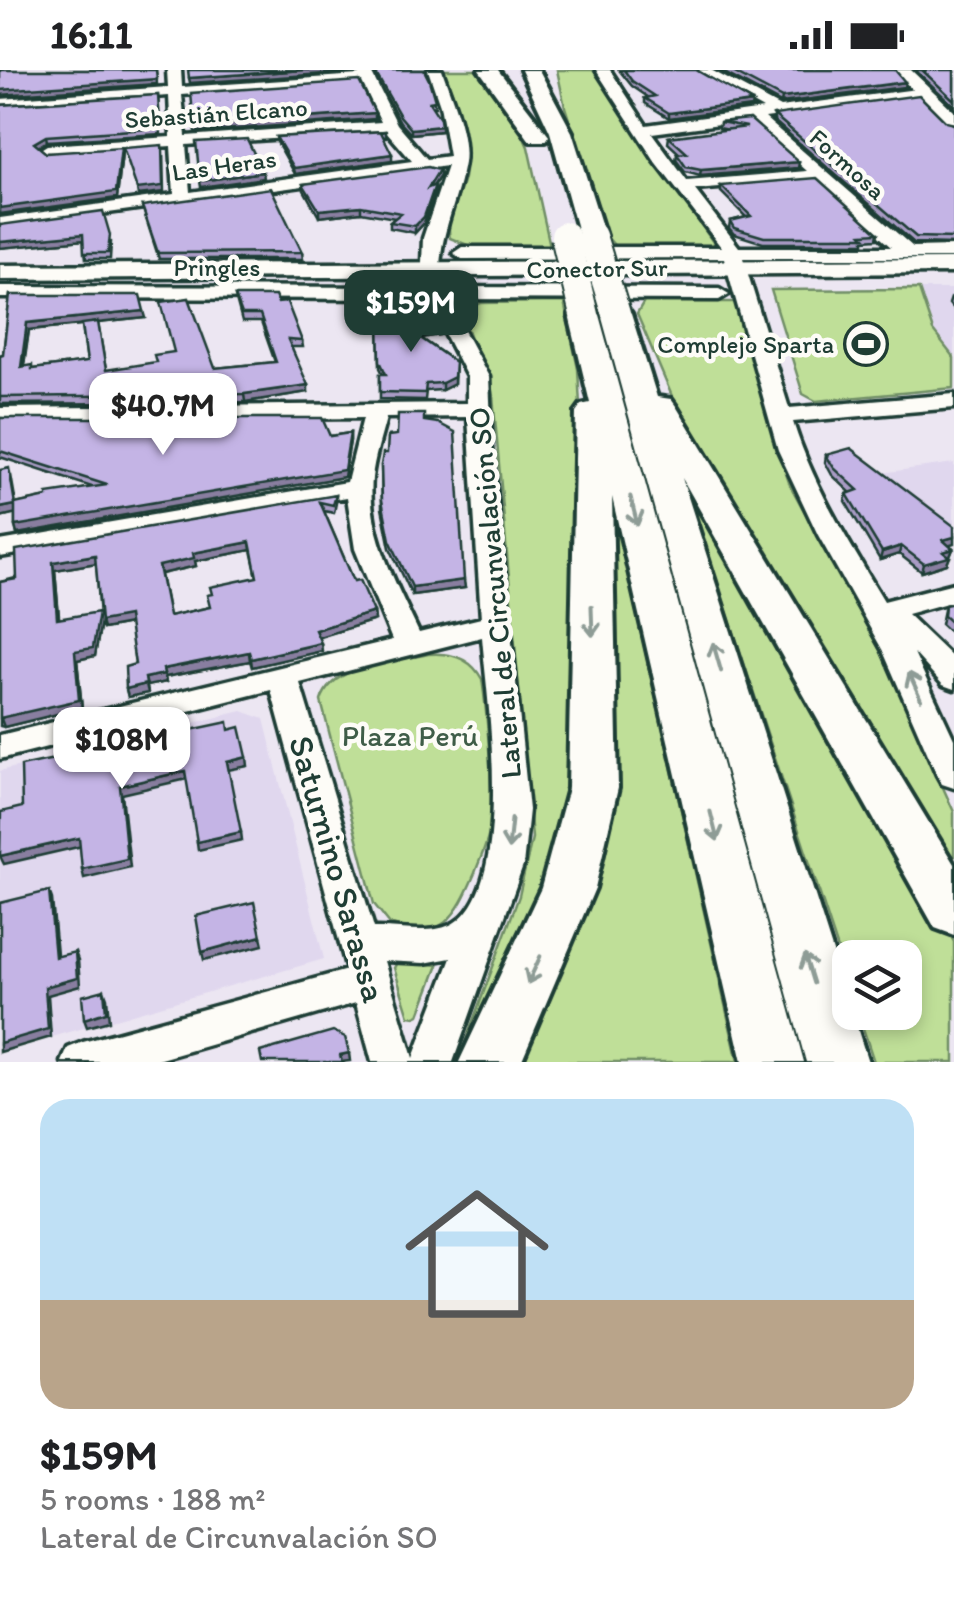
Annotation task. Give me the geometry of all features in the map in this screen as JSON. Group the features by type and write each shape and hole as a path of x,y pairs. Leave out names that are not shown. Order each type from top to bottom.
{"highway":[{"path":"488,70 538,136"},
{"path":"510,70 538,136 550,179"},
{"path":"530,70 552,112"},
{"path":"551,70 552,112 578,236 604,330 837,1062"},
{"path":"558,208 578,236"},
{"path":"604,330 954,912"},
{"path":"490,1062 568,888 592,788 604,330"},
{"path":"604,330 773,1062"}],"main road":[{"path":"902,70 954,121"},
{"name":"Conector Sur","path":"736,266 954,277"},
{"name":"Conector Sur","path":"0,281 432,281 736,266 954,266"},
{"name":"Conector Sur","path":"0,272 432,281"}],"street":[{"path":"174,70 182,196"},
{"path":"432,281 432,238 456,160 447,105 435,70"},
{"path":"603,70 736,266 790,450 831,535 878,612 954,775"},
{"name":"Formosa","path":"701,70 778,112"},
{"path":"0,103 365,74 390,126 421,162"},
{"path":"642,130 924,92"},
{"name":"Formosa","path":"753,115 908,252"},
{"name":"Sebastián Elcano","path":"47,150 390,126"},
{"name":"Las Heras","path":"0,223 456,160"},
{"path":"684,186 824,176"},
{"path":"462,253 736,266 954,252"},
{"name":"Pringles","path":"0,292 407,292 432,281 718,294"},
{"name":"Lateral de Circunvalación SO","path":"432,281 473,362 512,810 505,866 432,1062"},
{"path":"780,416 954,401"},
{"path":"0,415 479,410"},
{"path":"376,412 359,486 369,551 410,646"},
{"path":"0,549 359,486"},
{"path":"878,612 954,592"},
{"path":"878,612 903,623 954,678"},
{"path":"0,746 496,624"},
{"name":"Saturnino Sarassa","path":"283,677 392,1062"},
{"path":"83,1062 364,963 432,948 468,935 486,920"}],"shaded area":[{"path":"919,289 954,289 954,358 933,331"},
{"path":"954,463 954,535 874,474"},
{"path":"242,711 264,719 324,959 0,1052 0,771"}],"green space":[{"path":"443,70 482,70 517,122 528,147 550,246 470,246 450,238 466,151 458,109"},
{"path":"557,70 594,70 715,245 615,246 606,236"},
{"name":"Complejo Sparta","path":"919,289 933,331 954,358 954,388 816,401 803,394 771,290"},
{"path":"564,302 578,369 581,424 580,694 564,845 470,1062 458,1062 519,896 532,838 493,396 464,310 481,303"},
{"path":"644,302 735,302 790,485 889,667 954,812 954,881 680,415 637,314"},
{"path":"678,462 954,942 954,1062 874,1062 864,1030 922,1030 922,940 835,940"},
{"path":"608,503 617,527 738,1062 511,1062 547,983"},
{"name":"Plaza Perú","path":"428,654 460,658 482,679 491,813 486,845 461,902 445,922 423,931 390,924 374,904 321,701 327,688 351,672"},
{"path":"398,961 438,965 415,1017 409,1016 394,968"}],"building":[{"path":"0,70 156,70 157,79 0,90"},
{"path":"188,70 303,70 189,78"},
{"path":"374,70 424,70 435,101 429,102 441,126 411,129"},
{"path":"624,70 696,70 752,102 669,113 645,98 655,96 632,81"},
{"path":"729,70 895,70 905,82 782,98"},
{"path":"922,70 954,70 954,100"},
{"path":"359,81 375,113 194,126 191,93"},
{"path":"158,95 160,128 46,136 34,143 46,153 121,148 116,192 0,208 0,105"},
{"path":"919,95 946,122 954,124 954,238 916,237 774,115"},
{"path":"750,119 799,162 701,170 686,167 677,154 687,153 669,137 747,127 720,122"},
{"path":"386,131 381,132 392,154 294,168 276,137"},
{"path":"247,139 263,172 200,181 196,142"},
{"path":"162,145 163,186 137,189 123,148"},
{"path":"428,167 439,170 428,188 435,185 424,217 415,226 390,222 401,213 361,206 319,210 303,184"},
{"path":"817,178 878,233 862,234 865,237 764,237 734,228 730,221 751,216 721,186"},
{"path":"271,188 302,252 158,253 142,206"},
{"path":"103,211 110,235 108,253 84,253 83,234 0,242 0,225"},
{"path":"10,295 140,295 144,311 27,323 21,367 87,362 82,324 98,322 106,370 156,362 154,355 174,352 161,302 189,298 215,368 276,362 260,315 242,315 235,296 275,296 278,303 287,302 302,341 288,340 308,385 244,394 0,397 0,355"},
{"path":"433,313 441,328 412,332 455,362 454,377 426,384 425,393 380,392 380,374 386,374 380,361 379,317"},
{"path":"398,414 424,414 424,421 455,432 464,580 412,587 390,540 382,500 381,465 383,453 387,453 388,436 397,435"},
{"path":"0,418 322,418 330,436 350,433 344,470 15,526 15,505 0,508 0,470 9,468 15,504 47,494 107,485 0,451"},
{"path":"851,448 954,526 954,537 943,540 953,549 943,552 949,557 924,564 901,546 882,552 847,494 858,490 826,455"},
{"path":"336,495 333,505 320,502 354,581 360,580 374,612 315,630 321,643 251,659 249,652 163,669 164,674 145,678 146,684 126,689 125,667 135,664 128,616 101,621 95,555 53,562 57,619 99,612 93,648 75,651 79,700 0,718 0,582 17,579 16,550","holes":["250,542 257,577 210,587 210,607 169,616 159,566 194,558 193,553"]},
{"path":"954,603 954,625 944,616 945,605"},
{"path":"228,722 229,730 240,727 247,757 227,762 241,832 197,842 185,771 120,786 127,859 82,869 79,838 0,856 1,812 22,807 21,766"},
{"path":"49,891 55,957 75,952 77,978 45,987 48,1029 0,1043 0,903"},
{"path":"254,902 261,936 202,952 196,916"},
{"path":"104,990 106,1012 84,1019 82,996"},
{"path":"333,1031 345,1037 349,1053 340,1055 342,1062 262,1062 260,1052"}],"place":[{"name":"Complejo Sparta","path":"866,344"}]}
